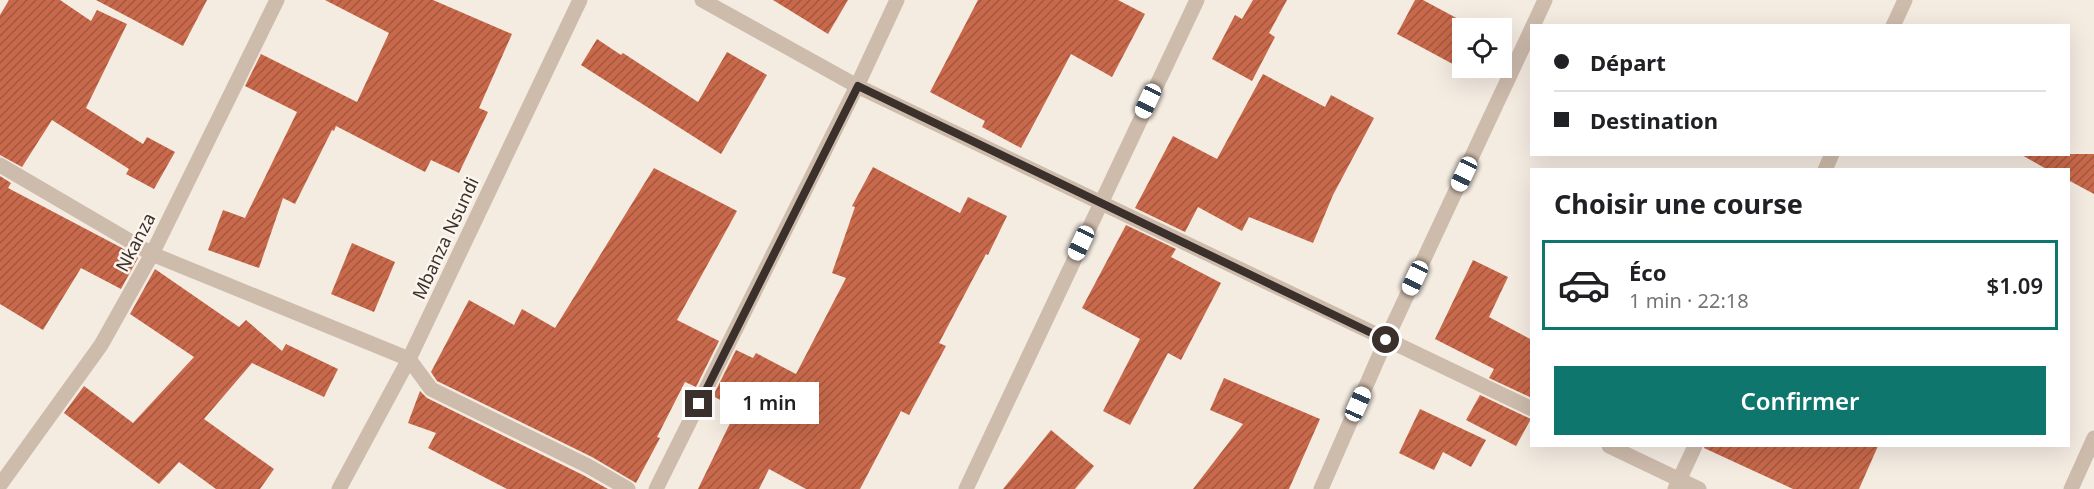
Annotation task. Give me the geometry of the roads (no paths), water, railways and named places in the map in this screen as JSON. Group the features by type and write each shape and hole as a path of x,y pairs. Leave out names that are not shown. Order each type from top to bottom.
{"street":[{"name":"Nkanza","path":"0,485 101,345 152,254 277,0"},
{"name":"Mbanza Nsundi","path":"339,489 409,359 580,0"},
{"path":"702,0 858,86 1530,408"},
{"path":"656,489 858,86 897,0"},
{"path":"966,489 1197,0"},
{"path":"1533,24 1545,0"},
{"path":"1894,24 1905,0"},
{"path":"1321,489 1386,340 1530,31"},
{"path":"0,165 152,254 409,359 431,389 588,466 628,489"},
{"path":"2071,489 2094,438"},
{"path":"1611,447 1677,484 1700,489"},
{"path":"1677,484 1695,447"}]}
